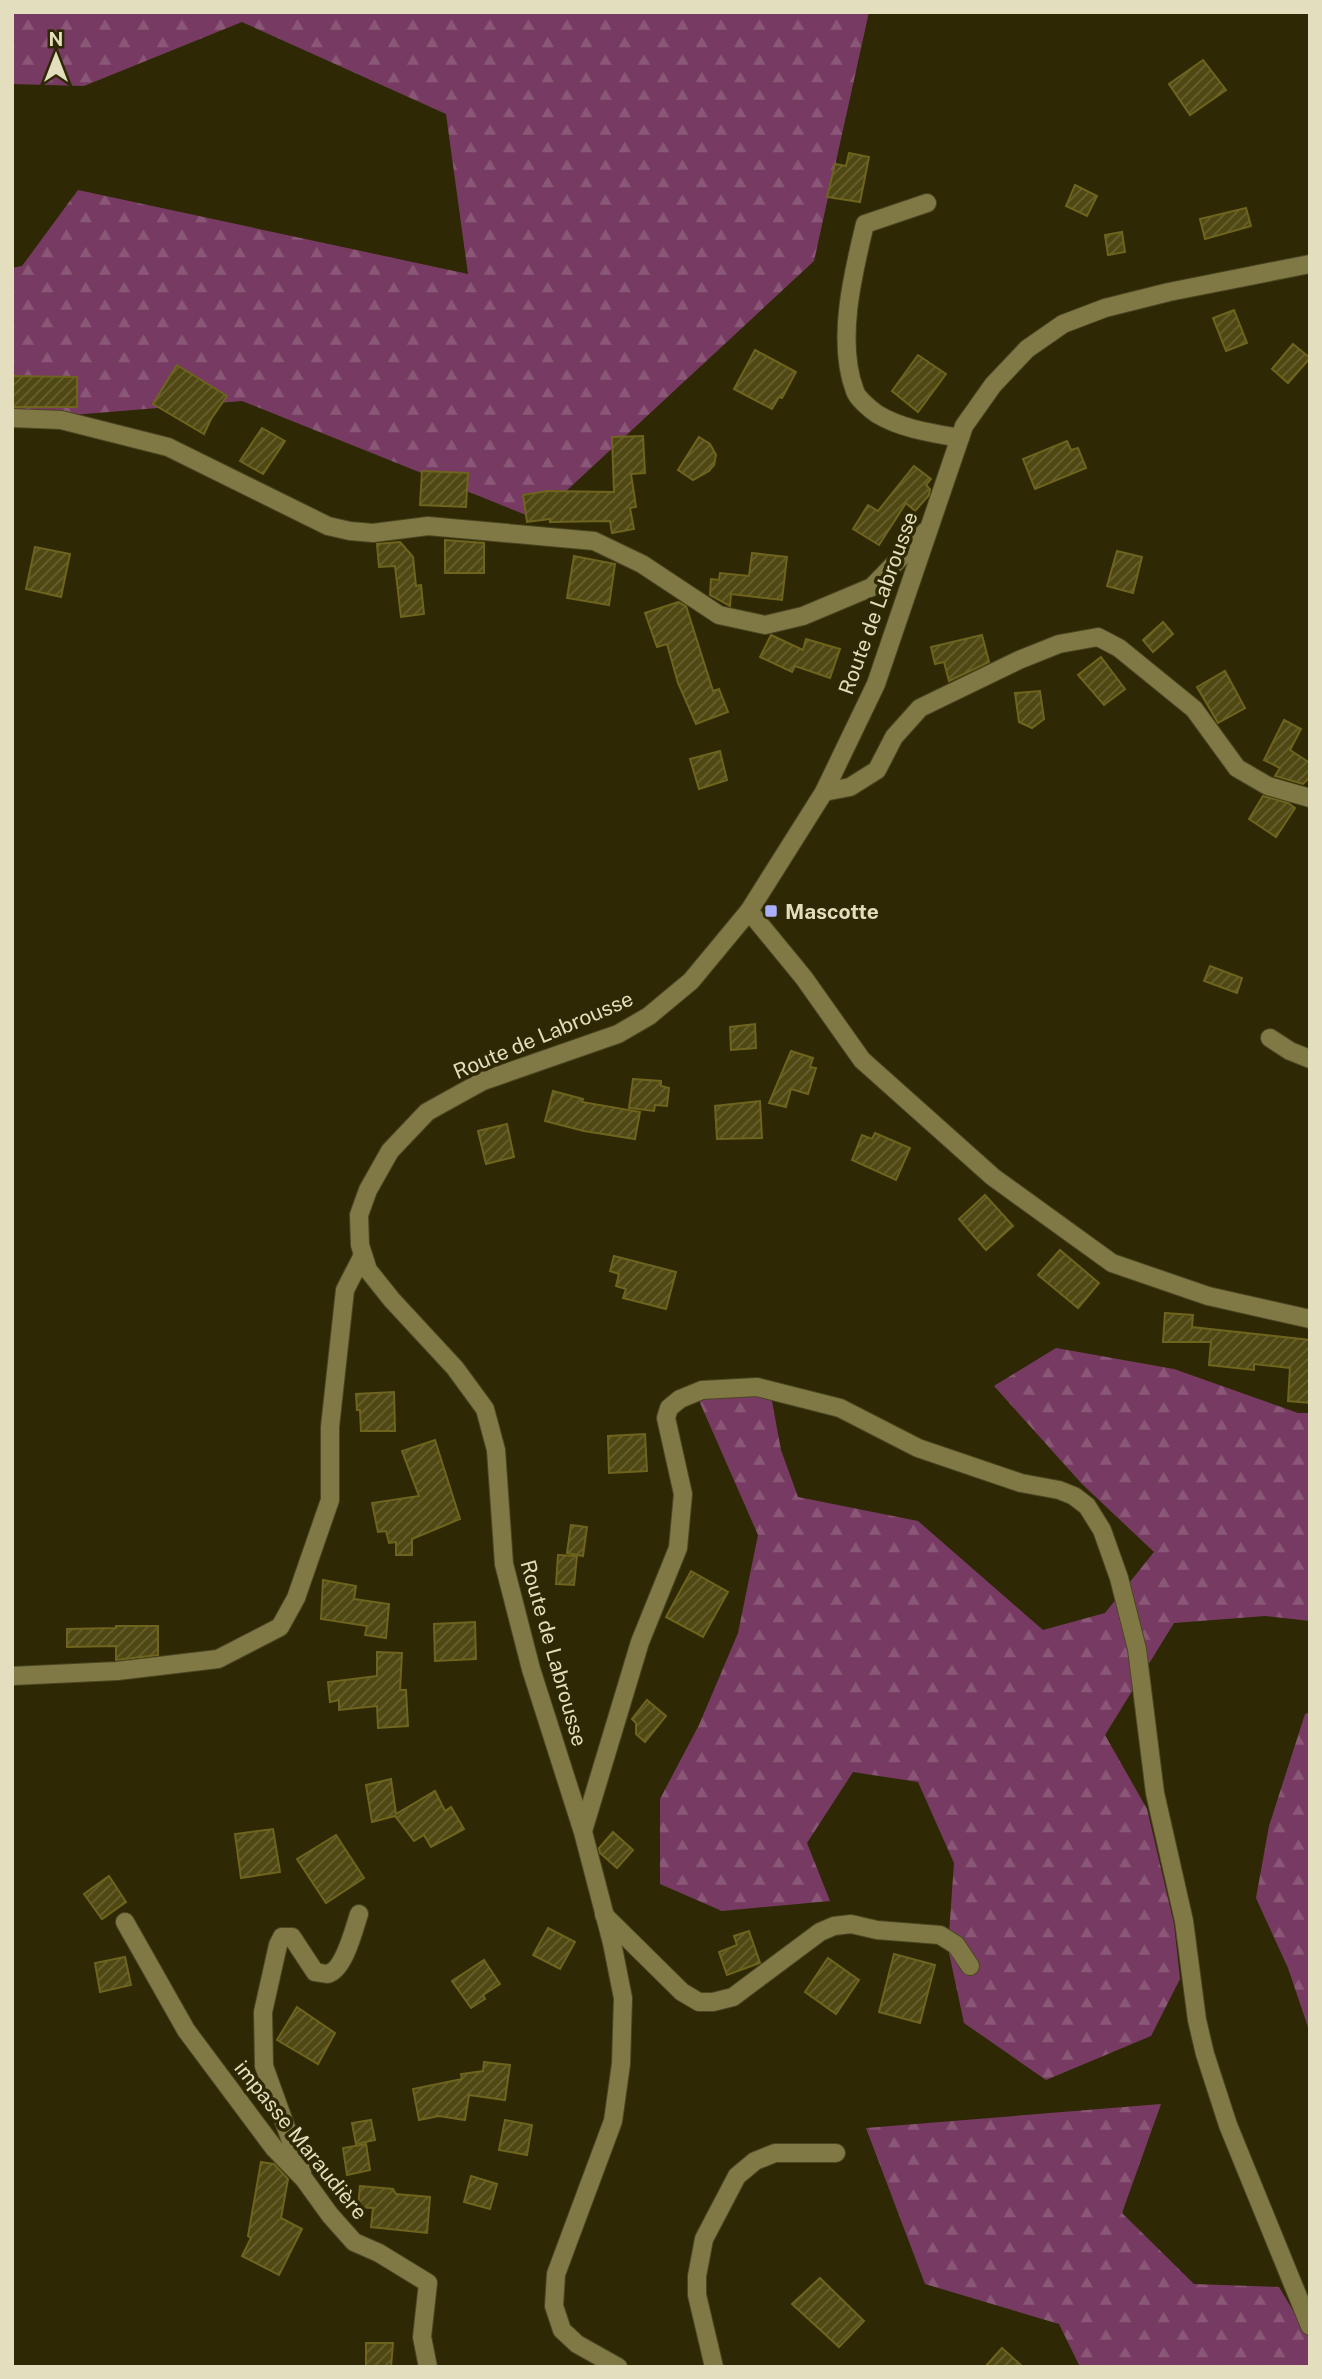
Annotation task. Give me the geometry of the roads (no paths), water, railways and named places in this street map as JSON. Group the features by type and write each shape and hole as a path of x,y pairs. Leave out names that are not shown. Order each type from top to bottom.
{"street":[{"path":"927,203 865,225 853,269 846,349 855,393 876,413 912,430 960,438"},
{"name":"Route de Labrousse","path":"618,2367 577,2344 562,2330 554,2306 556,2274 613,2121 621,2064 623,1997 583,1832 531,1669 504,1564 496,1450 485,1409 455,1367 392,1300 368,1270 360,1245 359,1215 368,1191 390,1151 427,1112 483,1081 618,1034 649,1016 691,981 749,911 824,792 876,684 964,426 993,386 1027,349 1063,324 1105,308 1310,264"},
{"path":"12,418 61,420 168,447 328,526 350,531 373,533 428,526 594,541 642,564 719,615 765,625 803,616 872,587 931,526"},
{"path":"824,792 849,787 877,770 894,737 920,708 1019,660 1059,644 1098,637 1119,648 1194,709 1237,768 1268,786 1310,798"},
{"path":"749,911 804,978 862,1060 993,1177 1112,1263 1208,1296 1310,1319"},
{"path":"1270,1038 1290,1051 1310,1059"},
{"path":"12,1676 117,1671 218,1660 280,1627 296,1598 330,1500 330,1427 345,1290 363,1255"},
{"path":"583,1832 640,1642 678,1548 683,1494 666,1418 669,1408 680,1399 702,1390 757,1387 840,1408 918,1448 1021,1483 1059,1490 1074,1496 1087,1506 1102,1530 1119,1578 1137,1648 1155,1793 1184,1921 1191,1981 1205,2054 1228,2125 1310,2326"},
{"path":"304,2179 264,2066 263,2011 282,1937 292,1937 315,1972 326,1974 337,1969 359,1914"},
{"path":"604,1915 682,1992 699,2002 733,1997 820,1932 834,1926 852,1924 877,1930 940,1936 956,1945 970,1966"},
{"name":"impasse Maraudière","path":"125,1922 186,2030 274,2148 304,2179 330,2215 354,2242 379,2253 428,2283 422,2337 428,2367"},
{"path":"714,2367 697,2295 697,2276 704,2239 737,2176 755,2161 775,2153 836,2153"}],"place":[{"name":"Mascotte","path":"771,911"}]}
